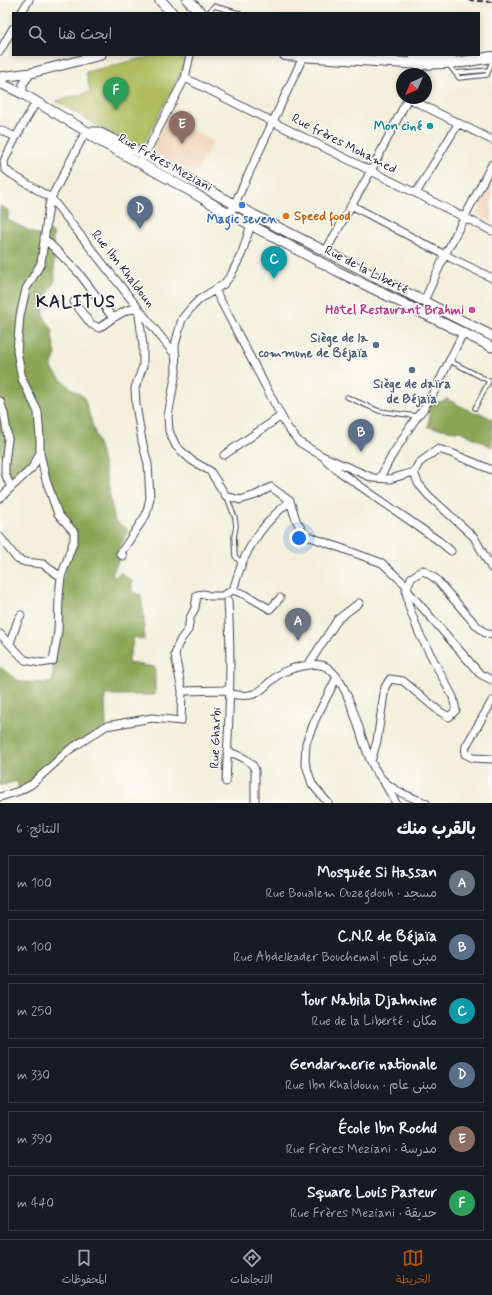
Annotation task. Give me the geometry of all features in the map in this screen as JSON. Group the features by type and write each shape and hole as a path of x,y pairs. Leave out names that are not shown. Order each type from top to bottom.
{"main road":[{"path":"160,0 171,12"},
{"path":"188,0 200,12"},
{"path":"480,52 492,50"},
{"path":"0,77 31,73 97,56"},
{"path":"294,56 422,64 449,59"},
{"path":"428,56 462,62 492,57"},
{"name":"Rue Frères Meziani","path":"0,83 23,94 87,131 94,138 230,214"},
{"name":"Rue Frères Meziani","path":"87,131 98,132 145,155 235,204"},
{"name":"Rue de la Liberté","path":"235,204 325,252 492,336"},
{"name":"Rue de la Liberté","path":"230,214 337,271 492,347"}],"street":[{"path":"22,12 28,0"},
{"path":"1,46 12,30"},
{"path":"141,164 185,78 190,56"},
{"path":"230,214 303,57"},
{"path":"420,68 422,64"},
{"path":"23,94 23,84 31,73"},
{"name":"Rue frères Mohamed","path":"185,78 492,231"},
{"path":"36,102 4,161 3,168 51,198"},
{"path":"325,252 371,172 405,104"},
{"path":"420,104 492,140"},
{"path":"416,193 458,124"},
{"path":"0,130 16,138"},
{"path":"0,634 25,660 41,663 53,661 58,631 61,577 74,540 74,532 58,514 46,480 40,453 38,412 22,379 17,351 20,316 26,289 41,263 51,198 87,131"},
{"path":"424,301 445,255 492,164"},
{"name":"Rue Ibn Khaldoun","path":"51,198 176,356"},
{"path":"351,205 492,278"},
{"path":"254,215 242,253 231,275 224,284 200,298 182,319 176,345 176,372 168,416 169,431 176,446 191,460 210,471 226,496 235,499 245,499 271,487 290,501 296,520 305,535 382,564 407,589 480,674 492,680"},
{"path":"44,238 78,272 113,318"},
{"path":"215,290 287,428 298,442 322,456 373,478 390,479 414,472 419,463 438,449 492,470"},
{"path":"74,302 91,324 99,328 126,310 138,308 143,345 143,366 135,388 136,405 142,441 148,464 150,498 146,515 120,554 123,556"},
{"path":"380,478 391,457 417,416 424,408 450,361 463,333"},
{"path":"0,401 8,433 5,473 11,488"},
{"path":"224,455 281,416"},
{"path":"0,498 32,468 40,453"},
{"path":"322,456 337,470 439,541 451,552"},
{"path":"414,472 418,484 474,537 492,568"},
{"path":"0,797 19,791 32,784 69,750 106,726 152,718 181,721 182,691 175,655 180,639 188,630 190,618 195,608 197,595 204,594 210,596 222,596 233,590 242,564 253,543 265,525 290,501"},
{"path":"0,537 17,559 25,562 43,564 61,577"},
{"path":"371,761 377,741 385,687 390,678 403,681 439,711 449,717 456,710 453,697 419,633 409,607 407,589 411,578 423,570 436,579 484,633 492,635"},
{"path":"233,590 246,595 270,609 280,598"},
{"name":"Rue Gharbi","path":"226,782 230,633 228,601"},
{"path":"308,665 338,618 359,603"},
{"path":"10,643 21,615"},
{"path":"182,691 229,691 248,696 254,695 264,689 282,672 308,665 321,665 328,668 337,677 350,701 371,761 396,803"},
{"path":"328,803 312,784 305,762 306,744 337,677"},
{"path":"492,700 466,746 465,754 473,758 492,759"},
{"path":"227,751 246,760 253,766 255,770 255,803"},
{"path":"382,779 401,793 426,803"}],"lane":[{"path":"209,12 214,6 236,12"},
{"path":"449,59 455,73 489,70 492,61"},
{"path":"450,361 491,382 475,408"},
{"path":"347,396 379,411 417,416"},
{"path":"226,496 235,518 235,556 242,564"}],"shaded area":[{"path":"166,117 213,141 195,174 153,152 151,148"},
{"path":"492,182 492,223 476,214"}],"green space":[{"path":"151,56 182,56 186,63 141,149 56,101 90,92 86,72"},
{"path":"0,206 8,210 8,220 44,238 49,231 53,233 55,280 44,304 44,317 53,330 52,337 56,354 51,367 66,384 84,397 101,453 115,521 128,530 117,554 120,557 112,575 116,577 120,572 132,581 132,592 141,595 144,618 144,640 134,637 128,663 155,667 155,695 105,695 106,726 19,791 17,781 0,786 0,667 20,682 52,683 59,596 74,532 58,514 40,453 11,488 5,463 0,453"},
{"path":"447,399 476,414 478,412 492,419 492,447 460,431 428,427 430,413 424,411 430,402 434,404 436,401 440,402"}],"railway":[{"path":"468,0 492,2"}],"place":[{"name":"Square Louis Pasteur","path":"116,110"},
{"name":"Mon ciné","path":"430,126"},
{"name":"École Ibn Rochd","path":"182,144"},
{"name":"Magic seven","path":"242,205"},
{"name":"Speed food","path":"286,216"},
{"name":"Gendarmerie nationale","path":"140,229"},
{"name":"Tour Nabila Djahnine","path":"274,279"},
{"name":"Hôtel Restaurant Brahmi","path":"472,310"},
{"name":"Siège de la commune de Béjaïa","path":"376,345"},
{"name":"Siège de daïra de Béjaïa","path":"412,370"},
{"name":"C.N.R de Béjaïa","path":"361,452"},
{"name":"Mosquée Si Hassan","path":"298,641"}],"district":[{"name":"KALITUS","path":"76,302"}]}
